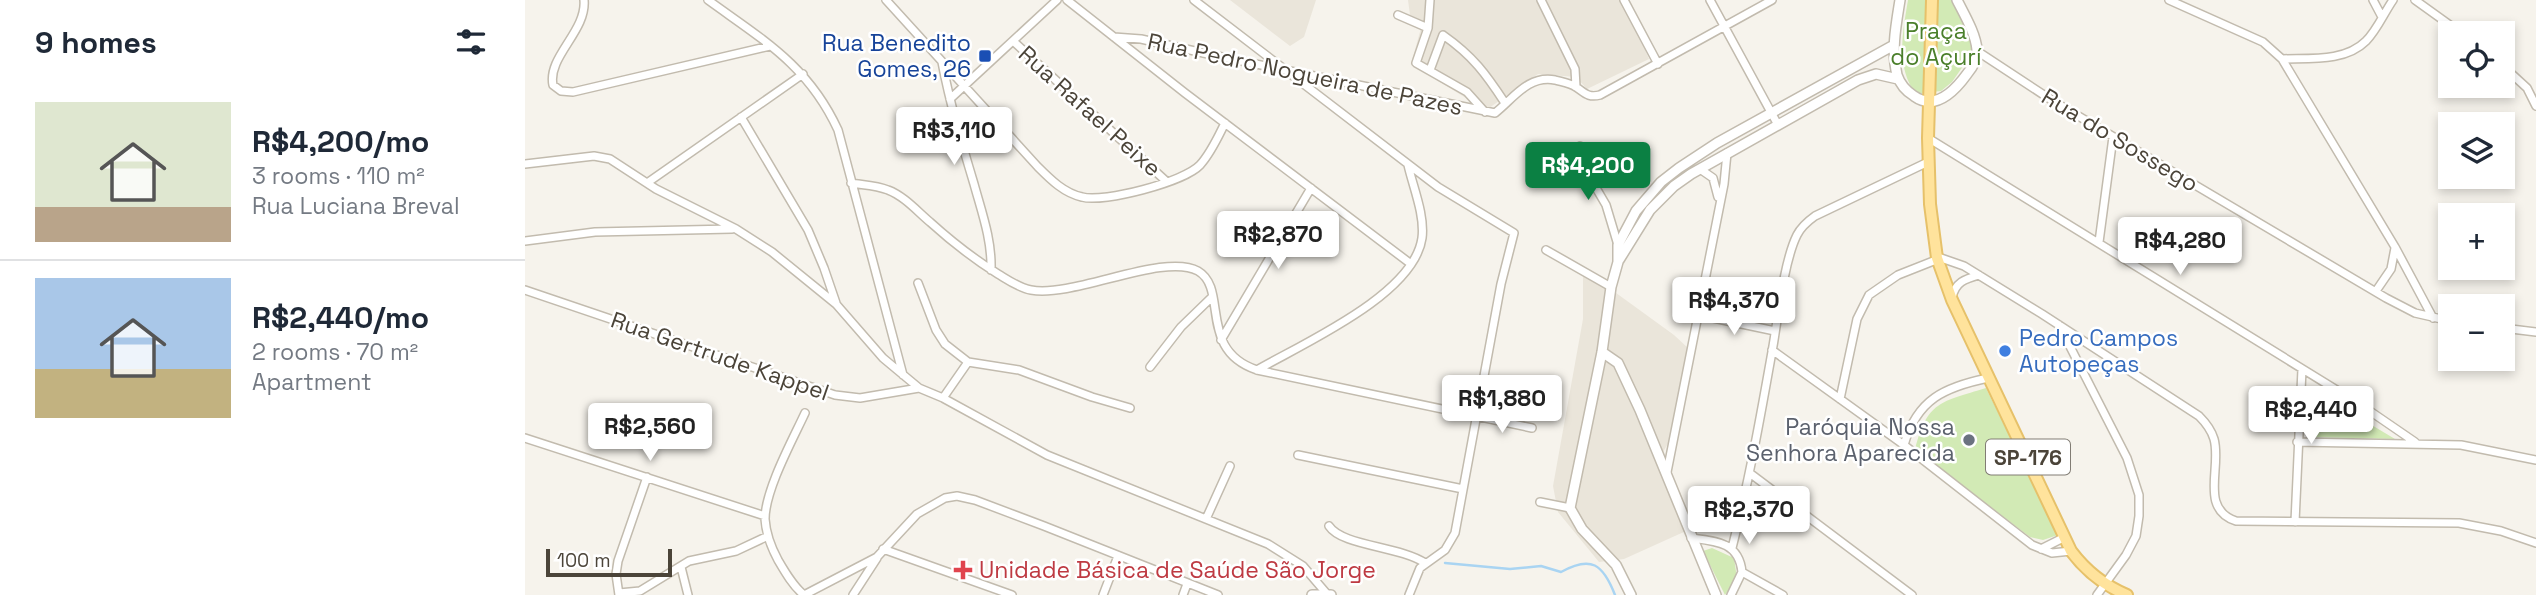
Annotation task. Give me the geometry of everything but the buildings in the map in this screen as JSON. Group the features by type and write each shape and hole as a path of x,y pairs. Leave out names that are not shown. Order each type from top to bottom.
{"main road":[{"name":"SP-176","path":"1932,0 1928,162 1937,258 1952,300 2071,551 2086,570 2127,595"}],"street":[{"path":"584,0 583,16 553,72 553,85 561,91 573,92 770,46"},
{"path":"708,0 803,74 820,97 838,130 903,375"},
{"path":"886,0 1038,167 1066,191 1091,199 1102,199 1191,172 1210,152 1225,123"},
{"path":"950,99 1057,0"},
{"path":"1066,0 1411,264"},
{"path":"1194,0 1456,199 1514,233 1501,284 1455,533 1450,544 1420,568 1409,595"},
{"path":"1430,0 1428,28 1416,63 1467,92 1485,113"},
{"path":"1541,0 1575,69 1576,87"},
{"path":"1625,0 1658,64"},
{"path":"1710,0 1778,125"},
{"path":"1430,70 1443,35 1466,51 1481,66 1505,103 1515,93 1545,78 1576,87 1587,96 1600,95 1772,0"},
{"path":"1901,0 1894,45 1898,79 1912,95 1929,102 1941,99 1961,82 1974,63 1977,51 1957,0"},
{"path":"2169,0 2263,42 2283,59 2395,247 2433,318"},
{"path":"2373,0 2382,17"},
{"path":"2283,59 2342,55 2355,50 2366,41 2393,0"},
{"path":"2415,0 2444,21"},
{"path":"1398,15 1428,28"},
{"name":"Rua Pedro Nogueira de Pazes","path":"1114,37 1141,38 1485,113 1495,113 1505,103"},
{"name":"Rua Rafael Peixe","path":"1013,41 1167,181"},
{"path":"1618,245 1636,211 1661,182 1717,143 1894,45"},
{"name":"Rua do Sossego","path":"1977,51 2113,137 2376,291 2415,313 2438,319"},
{"path":"942,61 950,99 988,231 992,254 991,270"},
{"path":"1853,70 1858,80"},
{"path":"647,183 803,74"},
{"path":"1618,261 1641,222 1659,199 1700,169 1858,80 1876,74 1898,79"},
{"path":"2515,77 2527,88 2536,106"},
{"path":"741,117 808,230 836,304"},
{"path":"2099,242 2113,137"},
{"path":"1928,138 2099,242 2415,442"},
{"path":"1580,146 1592,181 1606,205 1618,245 1618,261 1570,508 1581,529 1616,565 1631,595"},
{"path":"1667,472 1724,184 1727,153"},
{"path":"525,164 603,157 621,166 647,183 736,229 772,253 836,304 883,358 919,388 943,398 1047,455 1280,551 1311,574 1329,595"},
{"path":"1733,548 1751,474 1775,331 1794,243 1807,221 1928,162"},
{"path":"1257,370 1353,316 1385,292 1411,264 1418,251 1422,227 1408,164"},
{"path":"1700,169 1713,178 1719,201"},
{"path":"851,183 880,187 898,195 991,270 1026,289 1047,291 1178,266 1190,268 1205,276 1221,340 1245,366 1532,428"},
{"path":"1221,340 1311,188"},
{"path":"525,241 595,232 736,229"},
{"path":"2376,291 2391,269 2395,247"},
{"path":"1546,250 1611,287"},
{"path":"1840,398 1857,319 1869,295 1898,275 1937,258 1954,261 2059,324 2188,407 2209,427 2216,453 2215,502 2229,519 2459,523 2501,531 2536,543"},
{"path":"1952,300 1957,285 1962,280 1979,275"},
{"path":"918,283 936,330 945,344 968,362 1019,370 1130,408"},
{"name":"Rua Gertrude Kappel","path":"525,290 835,395 860,398 919,388"},
{"path":"1150,367 1181,327 1212,297"},
{"path":"1699,316 1775,331"},
{"path":"2059,324 2127,458 2139,495 2136,536 2126,555 2097,595"},
{"path":"2515,329 2536,332"},
{"path":"1772,350 1904,445 2041,550 2052,553 2071,551"},
{"path":"1602,352 1618,363 1667,472 1691,538 1716,595"},
{"path":"943,398 968,362"},
{"path":"2295,522 2302,369"},
{"path":"1904,445 1912,423 1929,401 1961,383 1988,378"},
{"path":"805,413 779,472 765,516 768,536 782,568 804,594 814,592 847,571 877,557"},
{"path":"525,438 765,516"},
{"path":"2297,442 2415,442 2471,446 2536,460"},
{"path":"1298,455 1463,489"},
{"path":"1206,519 1230,466"},
{"path":"1751,474 1913,595"},
{"path":"647,477 618,561 616,574 619,594 640,592 694,559 736,551 768,536"},
{"path":"853,595 883,549 918,514 945,498 957,496 1005,511 1218,595"},
{"path":"1540,502 1570,508"},
{"path":"1329,526 1332,531 1346,539 1405,552 1425,563"},
{"path":"2041,550 2065,537"},
{"path":"1691,538 1725,543 1733,548 1740,559 1742,572 1731,595"},
{"path":"883,549 997,592 1012,595"},
{"path":"1104,595 1118,556"},
{"path":"681,566 688,595"},
{"path":"1742,572 1783,595"},
{"path":"1183,595 1187,584"},
{"path":"1312,595 1329,595"}],"shaded area":[{"path":"1230,0 1316,0 1304,37 1290,46"},
{"path":"1408,0 1625,0 1649,59 1587,89 1576,77 1538,74 1489,108 1482,108 1411,64 1423,21 1410,15"},
{"path":"1583,269 1688,348 1669,442 1660,457 1686,531 1624,559 1599,562 1558,512 1553,486 1583,319"}],"green space":[{"name":"Praça do Açurí","path":"1908,0 1952,0 1975,49 1952,82 1941,91 1916,94 1905,72 1902,48"},
{"path":"2308,387 2395,439 2309,437"},
{"path":"1986,388 2058,535 2043,540 2030,537 1915,450 1925,422 1938,406"},
{"path":"1712,548 1734,558 1737,578 1725,595 1703,551"}],"waterway":[{"path":"1445,563 1510,569 1541,566 1561,572 1580,564 1588,564 1601,570 1615,595"}],"place":[{"name":"Rua Benedito Gomes, 26","path":"985,56"},
{"name":"Pedro Campos Autopeças","path":"2005,351"},
{"name":"Paróquia Nossa Senhora Aparecida","path":"1969,440"},
{"name":"Unidade Básica de Saúde São Jorge","path":"963,570"}]}
